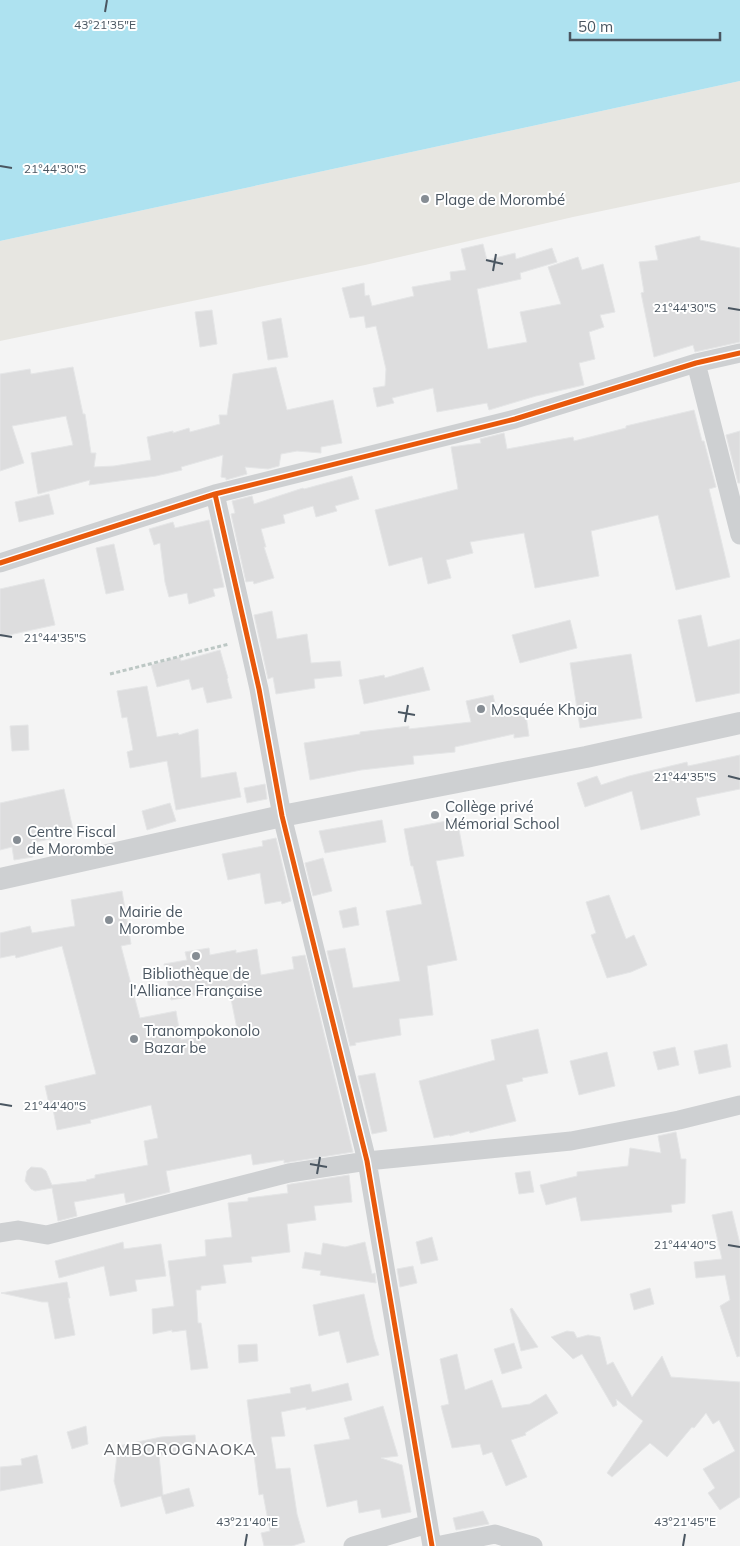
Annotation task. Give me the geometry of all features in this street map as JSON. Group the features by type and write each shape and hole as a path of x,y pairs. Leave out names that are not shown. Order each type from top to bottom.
{"street":[{"path":"0,563 215,494 515,419 696,363 740,353"},
{"path":"696,363 740,535"},
{"path":"215,494 259,689 282,816 367,1160 432,1546"},
{"path":"0,879 282,816 586,757 740,724"},
{"path":"0,1234 18,1230 47,1235 289,1173 367,1160 571,1141 679,1120 740,1105"},
{"path":"353,1546 428,1524"},
{"path":"436,1546 495,1534 533,1546"}],"path":[{"path":"110,674 247,639"}],"sand":[{"name":"Plage de Morombé","path":"740,81 740,182 573,217 365,265 0,341 0,241"}],"water":[{"path":"0,0 740,0 740,81 0,241"}],"building":[{"path":"700,236 700,240 740,248 740,342 695,352 693,345 654,357 641,293 644,292 639,262 658,260 655,246"},
{"path":"483,244 487,260 515,253 516,259 552,248 557,262 520,273 521,279 477,289 488,349 527,342 520,312 561,304 548,267 578,257 582,270 603,264 615,312 600,315 604,327 589,332 595,359 579,363 584,385 536,396 489,410 487,403 437,412 433,388 392,398 394,403 377,407 373,388 385,386 386,369 376,326 366,328 364,316 350,318 342,288 364,283 365,296 369,295 372,306 414,296 412,287 451,280 450,272 466,270 461,249"},
{"path":"212,310 217,344 200,347 195,312"},
{"path":"281,318 288,357 268,360 262,322"},
{"path":"73,367 83,414 85,414 91,453 96,453 94,467 151,460 147,437 173,431 173,433 189,428 190,432 220,424 219,415 227,415 233,374 276,367 287,410 333,400 342,443 321,447 321,453 297,451 281,454 279,466 268,469 245,467 247,474 226,480 226,478 221,477 223,455 181,467 182,470 156,476 89,485 90,480 38,494 31,453 73,445 66,416 12,426 24,463 0,471 0,374 30,369 31,374"},
{"path":"694,410 716,487 709,489 730,577 676,590 658,515 591,531 599,576 535,588 524,533 470,542 473,553 446,560 451,578 428,584 422,557 389,566 375,510 458,489 451,447 481,443 480,439 504,433 507,449 573,437 574,441 626,428 626,426"},
{"path":"740,431 740,483 738,483 726,435"},
{"path":"352,476 359,499 335,506 337,511 316,517 313,506 283,515 285,523 261,529 266,547 264,547 274,578 254,584 253,581 246,582 231,514 235,513 232,501 252,496 254,504 303,488"},
{"path":"49,494 54,514 19,522 15,502"},
{"path":"209,520 224,587 213,589 215,596 189,604 187,593 169,597 160,543 154,545 149,529 173,522 175,528"},
{"path":"114,544 124,590 106,594 96,548"},
{"path":"44,579 55,625 0,637 0,589"},
{"path":"272,611 277,639 307,634 311,663 340,661 342,676 314,679 315,688 276,694 273,677 268,679 254,615"},
{"path":"701,615 708,647 740,639 740,693 696,702 678,620"},
{"path":"570,620 577,648 520,663 512,635"},
{"path":"220,650 232,698 207,703 203,687 192,690 189,679 157,687 151,665 180,657 181,661"},
{"path":"631,654 642,718 580,728 570,663"},
{"path":"423,667 430,690 364,704 359,680 384,675 385,678"},
{"path":"147,686 157,737 178,733 179,735 198,729 201,778 236,772 241,797 176,810 167,761 130,768 127,752 133,750 127,717 122,718 117,691"},
{"path":"493,695 498,716 525,709 529,736 514,738 514,734 455,747 455,752 413,756 414,764 361,770 310,780 304,743 360,734 360,732 409,726 409,729 471,722 466,701"},
{"path":"28,725 29,750 12,751 10,726"},
{"path":"740,755 740,789 696,798 700,815 641,830 632,791 585,807 577,783 597,776 601,785 687,762 688,766"},
{"path":"265,784 267,799 247,803 244,788"},
{"path":"64,789 74,834 31,843 33,857 14,860 12,847 0,850 0,803"},
{"path":"170,803 176,821 147,830 142,811"},
{"path":"457,819 464,856 436,861 457,960 427,966 433,1015 399,1019 401,1035 355,1043 356,1045 350,1046 327,951 345,948 353,988 400,981 386,911 422,904 413,866 411,866 404,829"},
{"path":"382,820 386,842 325,853 319,831"},
{"path":"276,838 291,901 282,904 281,901 265,904 260,873 228,880 222,854 263,846 262,841"},
{"path":"323,858 332,891 313,896 305,863"},
{"path":"122,891 131,944 121,946 140,1018 176,1011 181,1040 237,1029 229,989 171,1000 164,964 187,960 185,952 209,948 210,955 236,950 236,953 257,949 261,975 294,969 292,957 305,955 353,1152 284,1163 284,1160 253,1165 251,1154 166,1171 170,1192 126,1203 124,1193 74,1202 77,1216 58,1221 52,1188 35,1191 25,1181 27,1171 31,1167 42,1168 46,1171 52,1185 87,1181 95,1178 95,1175 148,1165 144,1141 158,1138 151,1105 90,1120 91,1123 57,1130 52,1104 49,1104 45,1086 96,1074 62,946 16,958 15,955 0,958 0,933 30,926 32,933 75,926 71,900"},
{"path":"609,895 626,939 634,935 647,965 631,972 607,978 591,935 596,933 586,902"},
{"path":"356,907 359,925 343,928 339,911"},
{"path":"538,1029 548,1073 522,1078 523,1081 506,1085 516,1121 470,1133 469,1131 434,1138 419,1081 495,1060 491,1040"},
{"path":"727,1044 731,1067 699,1074 694,1051"},
{"path":"675,1047 679,1065 658,1070 653,1052"},
{"path":"607,1052 615,1086 579,1095 570,1061"},
{"path":"375,1073 387,1131 372,1134 358,1076"},
{"path":"676,1132 681,1159 686,1159 685,1203 671,1205 672,1212 581,1221 576,1197 546,1205 540,1185 577,1176 577,1172 628,1166 630,1148 661,1153 658,1136"},
{"path":"530,1171 534,1192 519,1194 515,1173"},
{"path":"349,1175 352,1202 314,1206 316,1220 287,1224 290,1252 251,1257 252,1262 223,1265 226,1283 201,1286 201,1290 196,1290 198,1323 201,1323 208,1368 191,1370 186,1330 172,1332 172,1330 153,1334 152,1309 174,1306 168,1261 206,1256 205,1240 232,1237 228,1203 248,1201 248,1198 288,1193 287,1185 291,1184"},
{"path":"732,1211 740,1244 740,1356 737,1357 720,1306 730,1300 725,1275 696,1278 694,1262 722,1259 712,1215"},
{"path":"432,1237 438,1260 421,1264 416,1242"},
{"path":"123,1242 124,1249 161,1244 166,1276 135,1280 137,1291 110,1296 104,1266 59,1278 55,1261"},
{"path":"365,1242 372,1274 375,1273 376,1283 320,1275 321,1271 302,1268 305,1252 321,1255 323,1243 345,1247"},
{"path":"413,1266 417,1283 400,1287 397,1269"},
{"path":"67,1282 75,1335 55,1339 48,1302 1,1293"},
{"path":"650,1288 654,1304 634,1310 630,1294"},
{"path":"364,1294 379,1355 347,1363 339,1331 319,1336 313,1305"},
{"path":"512,1308 538,1347 521,1351 510,1309"},
{"path":"567,1331 574,1332 577,1338 588,1335 600,1337 607,1365 613,1362 632,1397 662,1356 671,1377 740,1382 740,1497 720,1510 708,1493 715,1488 703,1469 735,1451 719,1420 713,1424 706,1413 667,1457 650,1443 612,1477 607,1473 643,1421 616,1399 617,1405 613,1407 582,1354 573,1359 551,1337"},
{"path":"514,1343 522,1368 502,1374 494,1349"},
{"path":"257,1344 258,1361 239,1363 238,1345"},
{"path":"457,1354 465,1390 492,1380 502,1408 530,1404 546,1394 558,1413 525,1433 526,1435 511,1440 527,1477 506,1486 492,1452 483,1455 480,1444 452,1448 441,1406 449,1404 440,1359"},
{"path":"348,1383 352,1400 306,1410 306,1407 281,1412 285,1436 271,1437 276,1469 290,1468 297,1514 305,1542 292,1546 264,1546 261,1533 270,1531 263,1494 259,1495 247,1400 291,1393 290,1388 310,1384 312,1392"},
{"path":"383,1406 398,1456 381,1458 402,1465 411,1512 382,1518 380,1509 359,1513 357,1500 327,1507 314,1445 350,1439 344,1418"},
{"path":"86,1426 88,1444 72,1449 67,1432"},
{"path":"195,1435 197,1452 159,1455 163,1495 189,1488 194,1506 166,1514 161,1496 121,1507 114,1481 118,1446 161,1437"},
{"path":"37,1455 43,1483 0,1491 0,1467 22,1465 21,1459"},
{"path":"483,1511 489,1524 456,1530 453,1518"}],"cycle path":[{"path":"0,563 215,494 515,419 696,363 740,353"},
{"path":"215,494 259,689 282,816 367,1161 432,1546"}],"place":[{"name":"Plage de Morombé","path":"425,199"},
{"name":"Mosquée Khoja","path":"481,709"},
{"name":"Collège privé Mémorial School","path":"435,815"},
{"name":"Centre Fiscal de Morombe","path":"17,840"},
{"name":"Mairie de Morombe","path":"109,920"},
{"name":"Bibliothèque de l'Alliance Française","path":"196,956"},
{"name":"Tranompokonolo Bazar be","path":"134,1039"}],"district":[{"name":"AMBOROGNAOKA","path":"180,1449"}]}
